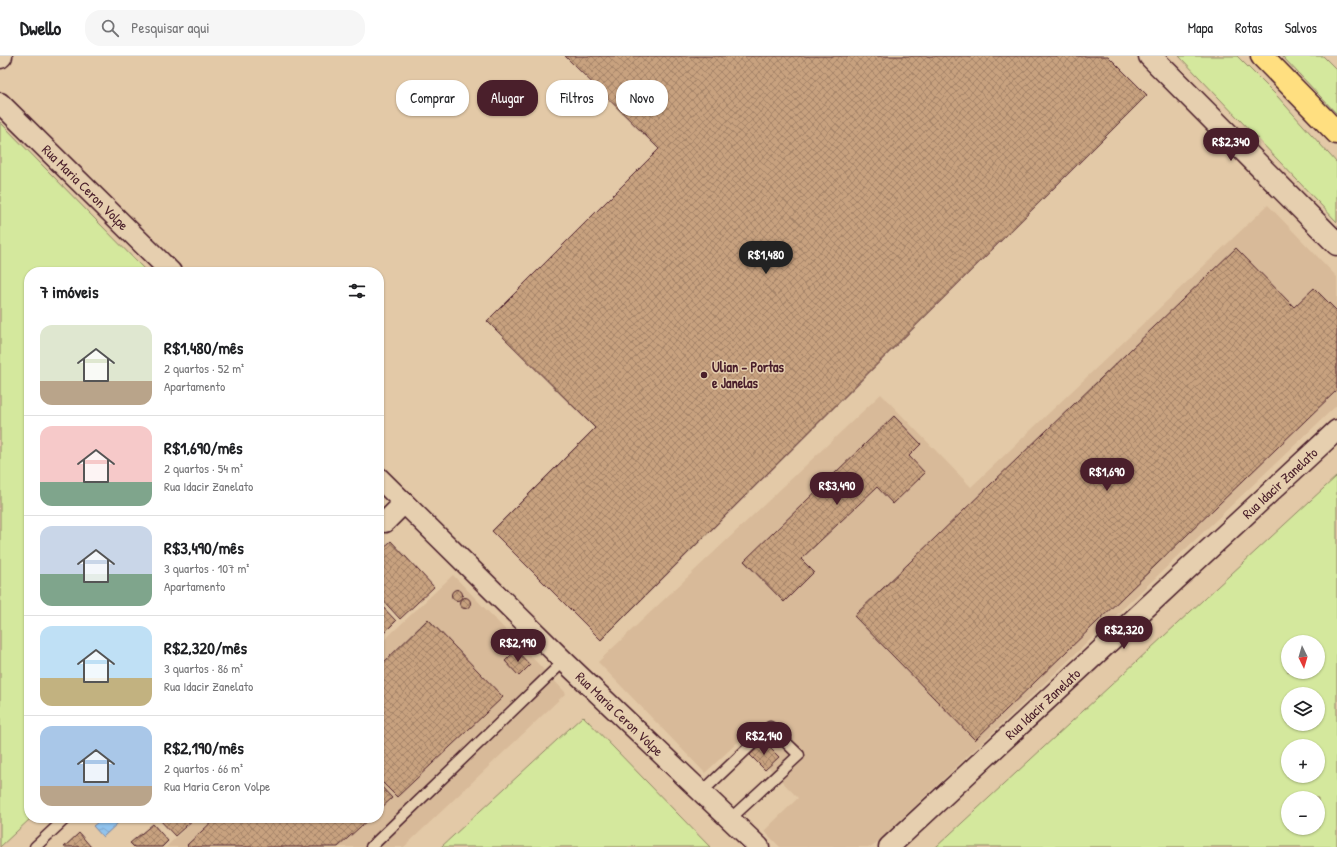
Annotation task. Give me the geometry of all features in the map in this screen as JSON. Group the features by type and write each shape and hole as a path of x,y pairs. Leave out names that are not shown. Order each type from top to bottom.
{"highway":[{"path":"1262,56 1337,133"}],"main road":[{"path":"1150,56 1337,244"}],"street":[{"name":"Rua Maria Ceron Volpe","path":"0,103 166,267"},
{"name":"Rua Idacir Zanelato","path":"889,847 1337,430"},
{"name":"Rua Maria Ceron Volpe","path":"384,483 564,661 759,847"},
{"path":"384,523 404,503"}],"lane":[{"path":"370,847 564,661"},
{"path":"702,792 770,728 799,755 730,819"},
{"path":"35,847 61,823"}],"shaded area":[{"path":"1268,205 1337,277 1337,405 872,847 780,847 764,831 798,798 741,739 705,773 598,662 881,394 971,487"},
{"path":"453,575 566,693 404,847 166,847 191,823 384,823 384,640"}],"green space":[{"path":"1179,56 1237,56 1277,96 1337,163 1337,222"},
{"path":"1282,56 1323,56 1337,70 1337,114"},
{"path":"0,122 142,267 24,267 24,823 26,823 0,847"},
{"path":"1337,476 1337,847 936,847"},
{"path":"583,716 710,847 441,847"}],"water":[{"path":"97,823 118,823 103,837 93,826"}],"building":[{"name":"Ulian - Portas e Janelas","path":"565,56 1108,56 1147,95 601,640 492,531 595,428 487,321 659,149 626,116 668,116 668,80 616,80 616,106 608,99 608,80 589,80"},
{"path":"1236,248 1294,307 1314,288 1337,311 1337,390 975,740 854,616"},
{"path":"894,416 921,444 909,456 925,473 893,504 877,487 801,559 814,572 784,602 744,561"},
{"path":"391,541 434,587 400,619 384,601 384,547"},
{"path":"455,590 459,590 461,591 461,599 455,600 452,597 452,593"},
{"path":"463,598 467,598 469,599 469,607 463,608 460,605 460,601"},
{"path":"384,608 396,621 384,633"},
{"path":"428,619 503,697 397,797 384,784 384,662"},
{"path":"516,650 530,665 519,676 505,661"},
{"path":"764,742 779,757 765,770 750,755"},
{"path":"384,789 392,798 384,805"},
{"path":"163,823 189,823 175,836"},
{"path":"211,823 364,823 338,847 189,847 187,845"},
{"path":"153,824 168,841 162,847 134,847 130,843"},
{"path":"79,833 91,847 64,847"}],"place":[{"name":"Ulian - Portas e Janelas","path":"704,375"}]}
